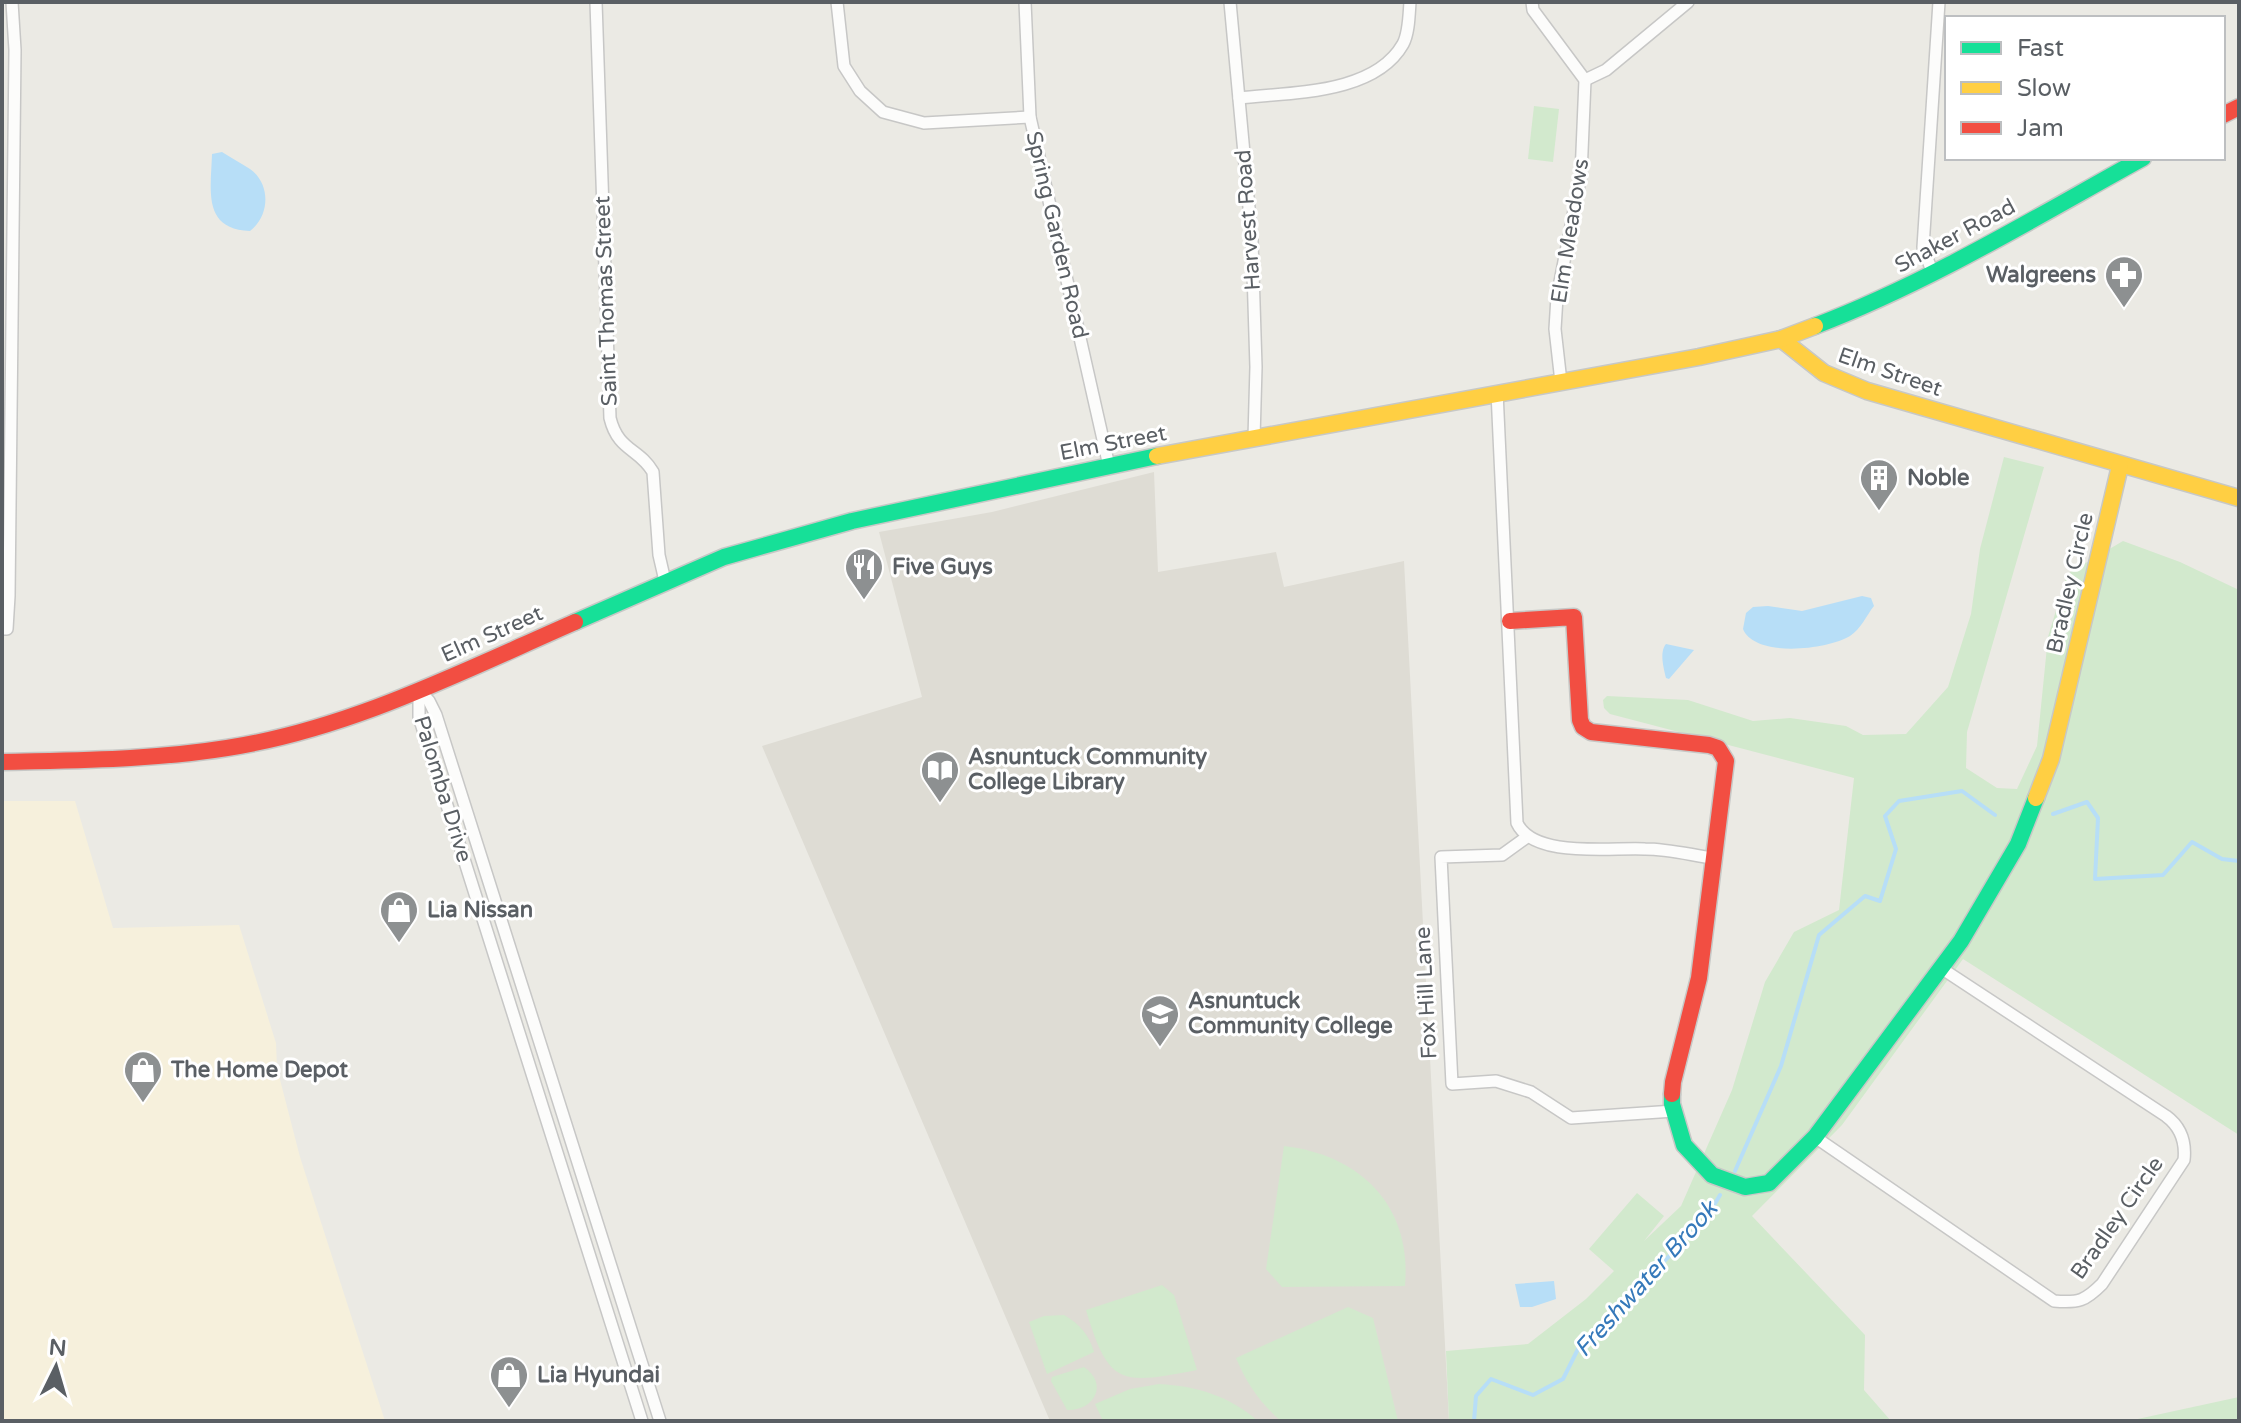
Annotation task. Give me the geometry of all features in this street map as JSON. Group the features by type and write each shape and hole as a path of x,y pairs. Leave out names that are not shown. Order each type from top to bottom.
{"main road":[{"name":"Shaker Road","path":"1781,339 1852,312 1933,274 2139,160"},
{"name":"Elm Street","path":"2,762 135,758 229,748 328,725 419,690 729,555 852,521 1109,466 1699,357 1781,339 1824,373 1867,391 2239,498"},
{"name":"Bradley Circle","path":"1674,1111 1684,1145 1712,1175 1745,1187 1769,1183 1815,1137 1961,941 2018,844 2051,759 2120,466"},
{"path":"1510,621 1574,617 1580,720 1583,727 1591,732 1709,745 1723,753 1726,761 1699,978 1673,1082 1674,1111"}],"street":[{"path":"2,629 7,629 9,596 15,50 12,2"},
{"name":"Saint Thomas Street","path":"596,2 610,418 613,433 626,448 647,462 653,472 659,555 665,581"},
{"path":"837,2 844,66 860,91 883,112 924,123 1030,117"},
{"name":"Spring Garden Road","path":"1025,2 1030,117 1109,466"},
{"name":"Harvest Road","path":"1230,2 1252,240 1256,367 1254,438"},
{"path":"1239,98 1339,86 1364,78 1389,63 1405,42 1410,2"},
{"path":"1532,2 1533,10 1585,80 1606,70 1688,2"},
{"path":"1933,274 1923,247 1939,2"},
{"name":"Elm Meadows","path":"1561,382 1555,329 1557,297 1581,175 1585,80"},
{"path":"1497,392 1517,823 1527,837 1562,847 1648,849 1713,858"},
{"name":"Palomba Drive","path":"419,690 436,715 660,1421"},
{"name":"Palomba Drive","path":"419,690 419,717 642,1421"},
{"name":"Fox Hill Lane","path":"1527,837 1502,855 1441,857 1452,1084 1496,1081 1531,1092 1571,1118 1674,1111"},
{"name":"Bradley Circle","path":"1815,1137 2054,1301 2072,1303 2088,1298 2102,1284 2184,1160 2186,1146 2174,1121 1941,968"},
{"path":"604,1305 617,1287"}],"shaded area":[{"name":"Asnuntuck Community College","path":"1154,472 1158,572 1276,552 1284,587 1404,561 1449,1421 1050,1421 762,746 922,697 879,532 992,512"},
{"path":"2,801 75,801 113,928 239,925 276,1043 277,1068 300,1157 385,1421 2,1421"}],"green space":[{"path":"1534,106 1559,109 1553,162 1528,159"},
{"path":"2004,457 2044,467 1967,732 1966,768 1997,788 2017,789 2037,746 2048,637 2067,574 2123,541 2180,562 2239,590 2239,1135 1963,959 1842,1125 1752,1216 1865,1335 1864,1390 1891,1421 1449,1421 1446,1351 1528,1344 1586,1299 1614,1271 1589,1249 1637,1193 1664,1216 1644,1241 1681,1206 1732,1090 1765,982 1794,932 1839,910 1854,778 1610,714 1604,708 1603,700 1607,696 1688,700 1753,721 1790,718 1846,726 1863,735 1906,734 1948,687 1971,614 1980,549"},
{"path":"1284,1146 1312,1151 1336,1160 1376,1189 1390,1209 1400,1232 1405,1257 1405,1286 1282,1287 1266,1269"},
{"path":"1162,1285 1174,1295 1197,1370 1151,1378 1122,1374 1111,1367 1102,1354 1086,1310"},
{"path":"1348,1307 1373,1318 1398,1421 1281,1421 1255,1392 1236,1358"},
{"path":"1064,1315 1083,1330 1094,1352 1047,1374 1029,1322 1044,1316"},
{"path":"1084,1367 1096,1381 1095,1395 1085,1406 1067,1410 1051,1381 1052,1377"},
{"path":"1159,1384 1212,1394 1236,1405 1258,1421 1103,1421 1095,1404 1130,1389"},
{"path":"2239,1397 2239,1421 2129,1421 2133,1420"}],"water":[{"path":"222,152 257,175 265,191 261,217 250,231 235,229 224,223 213,205 212,154"},
{"path":"1862,596 1871,598 1874,606 1860,626 1850,636 1825,645 1776,648 1750,638 1743,629 1746,613 1753,607 1802,611"},
{"path":"1666,644 1694,650 1669,679 1666,678 1663,661"},
{"path":"1554,1281 1556,1299 1532,1307 1520,1307 1515,1284"}],"waterway":[{"name":"Freshwater Brook","path":"1735,1171 1781,1066 1819,935 1865,896 1880,901 1896,849 1885,816 1899,801 1962,791 1995,815"},
{"name":"Freshwater Brook","path":"2053,814 2087,802 2098,818 2095,879 2163,875 2192,842 2222,859 2239,861"},
{"name":"Freshwater Brook","path":"1474,1421 1476,1396 1491,1379 1533,1395 1563,1379 1579,1347 1706,1219 1720,1195"}],"traffic: fast":[{"path":"1815,326 1941,269 2139,160"},
{"path":"575,622 724,557 852,521 1157,456"},
{"path":"1672,1094 1684,1145 1712,1175 1745,1187 1769,1183 1815,1137 1961,941 2018,844 2036,798"}],"traffic: slow":[{"path":"1157,456 1699,357 1781,339 1815,326"},
{"path":"1781,339 1824,373 1867,391 2239,498"},
{"path":"2036,798 2051,759 2120,466"}],"traffic: jam":[{"path":"2225,114 2239,107"},
{"path":"1510,621 1574,617 1580,720 1583,727 1591,732 1709,745 1718,748 1726,761 1699,978 1672,1094"},
{"path":"2,762 171,755 273,739 362,713 575,622"}],"place":[{"name":"Walgreens","path":"2124,309"},
{"name":"Noble","path":"1879,512"},
{"name":"Five Guys","path":"864,601"},
{"name":"Asnuntuck Community College Library","path":"940,804"},
{"name":"Lia Nissan","path":"399,944"},
{"name":"Asnuntuck Community College","path":"1160,1048"},
{"name":"The Home Depot","path":"143,1104"},
{"name":"Lia Hyundai","path":"509,1409"}]}
